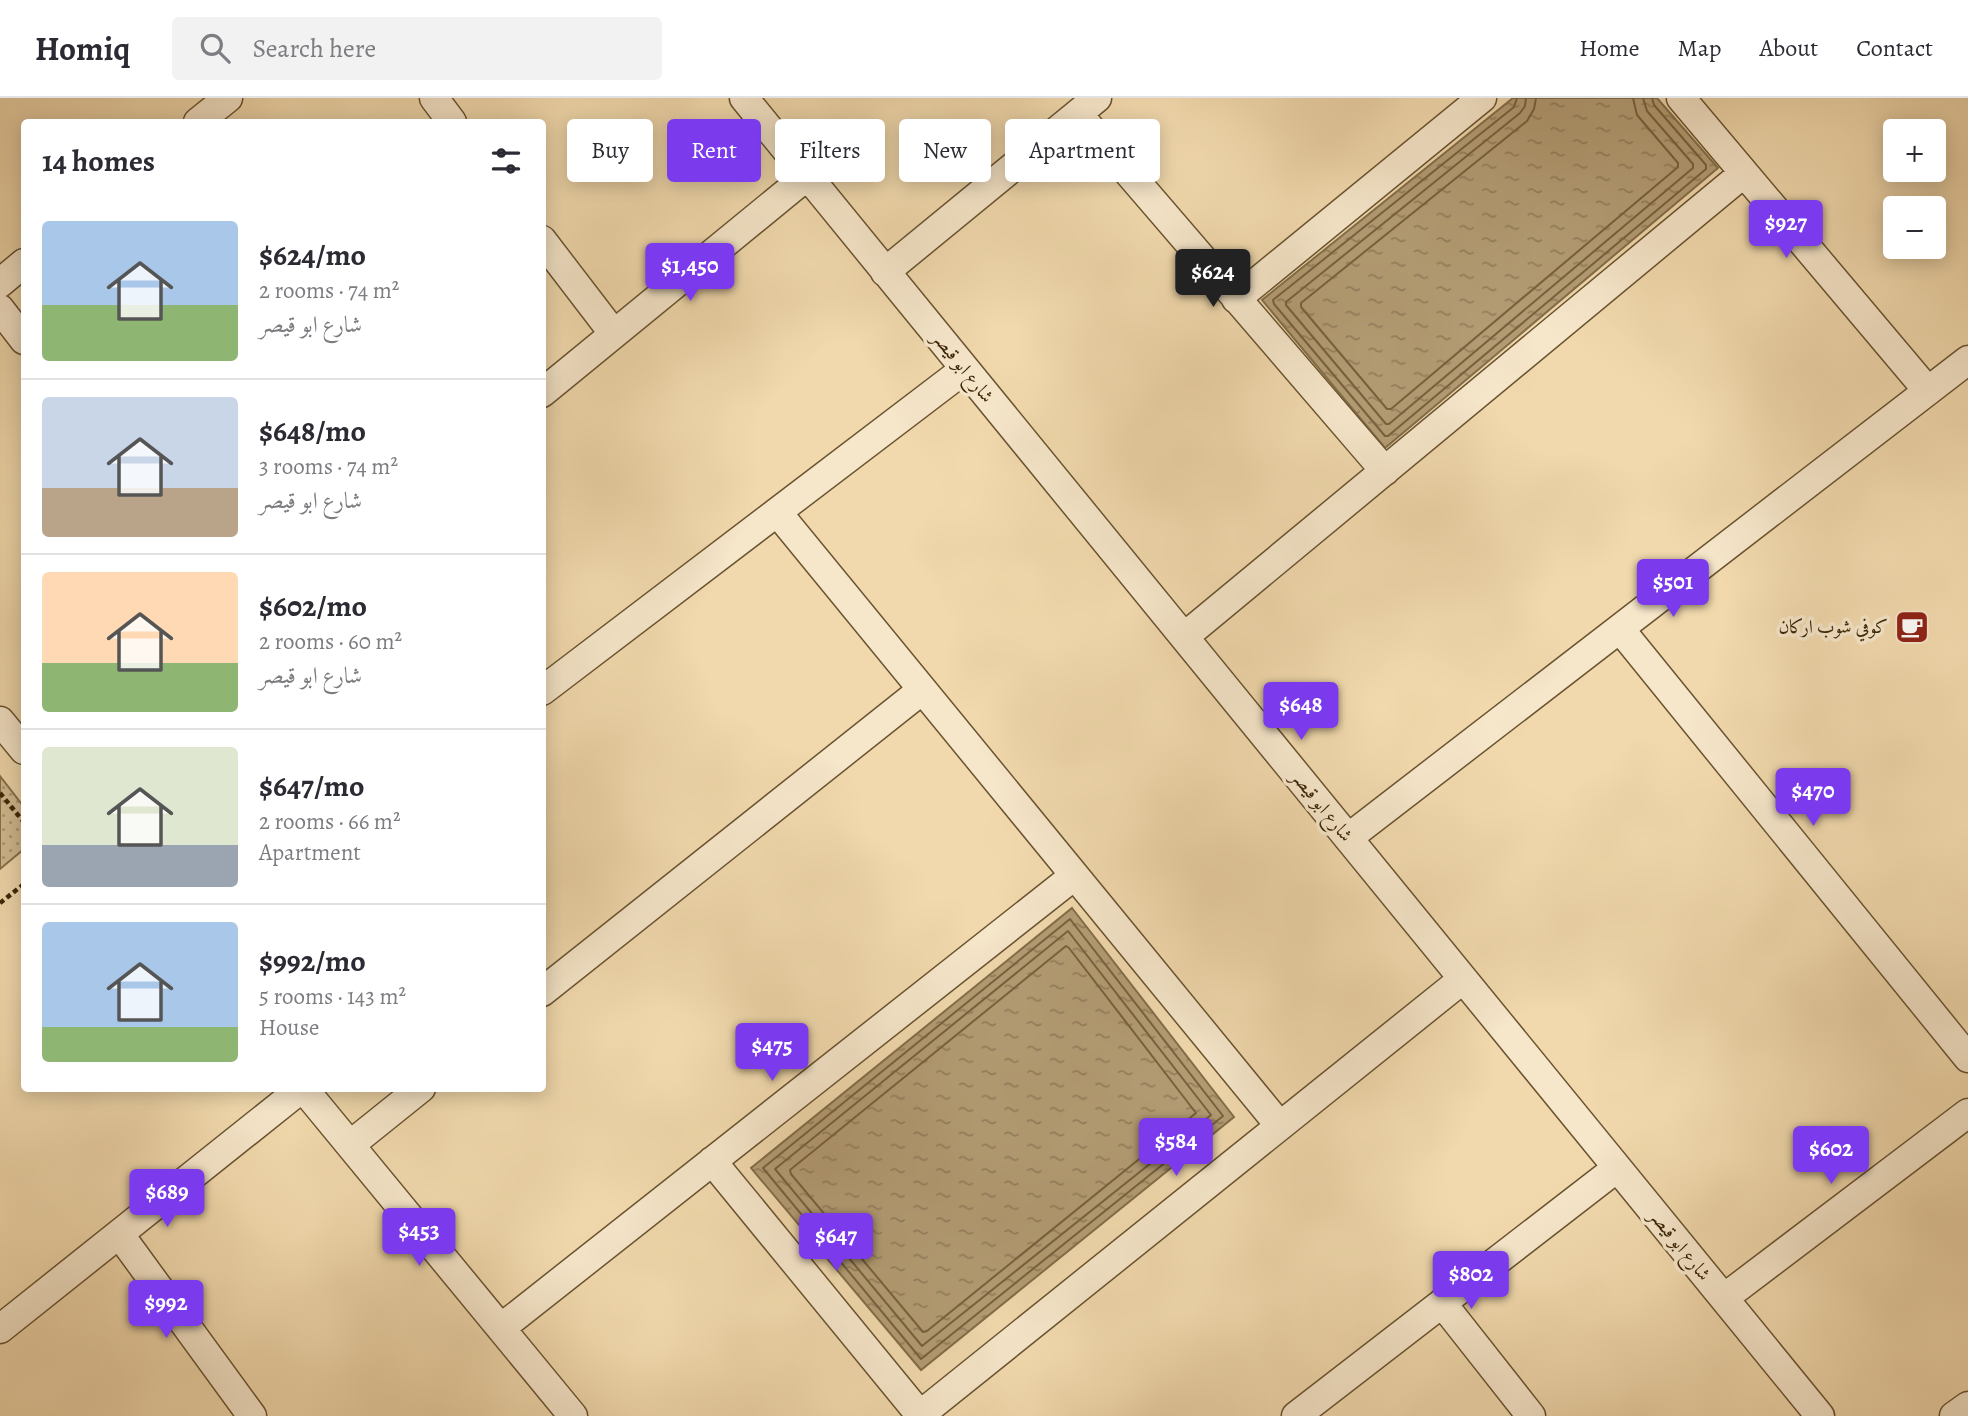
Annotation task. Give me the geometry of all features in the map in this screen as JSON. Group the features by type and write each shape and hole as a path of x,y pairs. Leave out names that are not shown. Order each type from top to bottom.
{"street":[{"path":"202,119 228,98"},
{"path":"434,98 450,119"},
{"name":"شارع ابو قيصر","path":"744,98 775,136"},
{"path":"1236,299 1482,98"},
{"path":"1681,98 1928,391"},
{"path":"886,272 1088,106 1236,299 1385,471"},
{"path":"1184,637 1744,173"},
{"path":"546,390 800,182"},
{"name":"شارع ابو قيصر","path":"812,182 1819,1416"},
{"path":"546,245 614,334"},
{"path":"0,283 21,266"},
{"path":"0,309 21,336"},
{"path":"1348,838 1968,360"},
{"path":"546,688 965,369"},
{"path":"777,512 1280,1126"},
{"path":"1620,629 1968,1058"},
{"path":"546,989 922,690"},
{"path":"0,720 21,746"},
{"path":"501,1328 1074,876"},
{"path":"712,1161 920,1415 1463,979"},
{"path":"0,1329 297,1092"},
{"path":"305,1092 573,1416"},
{"path":"350,1145 416,1092"},
{"path":"1724,1298 1968,1113"},
{"path":"1296,1416 1617,1168"},
{"path":"120,1235 252,1416"},
{"path":"1442,1303 1531,1416"},
{"path":"1954,1416 1968,1406"}],"path":[{"path":"0,793 21,819"},
{"path":"0,903 21,886"}],"shaded area":[{"path":"0,776 21,803 21,852 0,869"}],"water":[{"path":"1513,98 1657,98 1718,168 1385,448 1262,300"},
{"path":"1072,908 1234,1117 921,1370 751,1168"}],"place":[{"name":"كوفي شوب اركان","path":"1912,627"}]}
